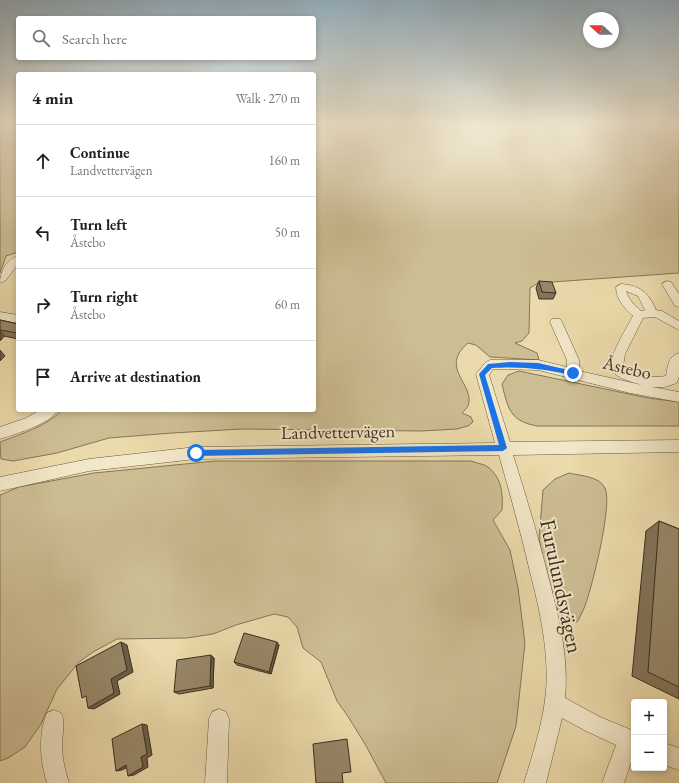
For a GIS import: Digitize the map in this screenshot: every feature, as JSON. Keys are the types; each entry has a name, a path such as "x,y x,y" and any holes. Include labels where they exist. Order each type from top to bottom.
{"street":[{"path":"0,280 6,275 11,265 16,261"},
{"path":"667,284 675,303"},
{"path":"652,313 648,302 639,290 621,287 621,292 626,302 631,309 639,315 652,313 658,314 679,326"},
{"path":"626,302 648,302"},
{"path":"639,315 619,354 618,368 627,376 663,383 672,380 676,359 679,357"},
{"path":"0,316 16,319"},
{"path":"556,322 573,360 573,373"},
{"name":"Åstebo","path":"503,448 482,374 490,365 538,365 630,388 679,396"},
{"path":"0,433 31,422 48,412"},
{"name":"Landvettervägen","path":"0,484 89,465 196,453 679,446"},
{"name":"Furulundsvägen","path":"503,448 528,525 555,644 556,679 554,703 550,726 535,783"},
{"path":"554,703 631,741 613,783"},
{"path":"216,783 219,719"},
{"path":"54,720 51,739 54,771 58,783"},
{"path":"667,755 679,759"}],"shaded area":[{"path":"0,161 16,161 16,253 6,256 0,273"},
{"path":"316,161 679,161 679,273 538,283 530,288 529,333 522,341 515,343 537,353 539,360 490,357 476,345 468,343 460,352 456,360 457,368 469,398 468,406 462,413 471,417 473,422 468,426 457,429 421,431 242,429 172,433 109,438 57,453 13,461 1,459 0,442 25,433 56,416 60,412 316,412"},
{"path":"519,371 648,398 679,402 679,426 537,426 528,424 521,421 512,412 506,400 502,384 508,375"},
{"path":"215,461 471,461 486,466 493,471 501,487 502,510 493,520 510,550 518,588 525,643 516,726 497,783 386,783 365,744 337,701 321,662 303,648 297,627 288,617 274,614 236,625 213,634 187,638 117,639 93,652 79,662 57,689 41,724 25,747 8,758 0,761 0,495 19,487 94,473"},
{"path":"569,473 589,477 599,481 605,488 607,497 604,527 597,565 585,606 577,622 568,622 558,611 546,574 539,539 543,490 555,479"}],"building":[{"path":"539,281 552,282 556,293 542,292"},
{"path":"0,320 16,324 16,333 0,330"},
{"path":"659,521 679,529 679,687 648,672"},
{"path":"244,633 277,642 269,672 234,662"},
{"path":"121,642 127,670 111,679 114,693 88,708 86,696 82,698 76,666"},
{"path":"211,655 210,686 174,692 177,660"},
{"path":"142,724 147,754 141,757 143,767 128,776 126,765 116,771 112,739"},
{"path":"347,739 351,772 342,773 343,783 316,783 313,744"}],"route":[{"path":"196,453 503,448 482,374 490,365 538,365 573,373"}]}
